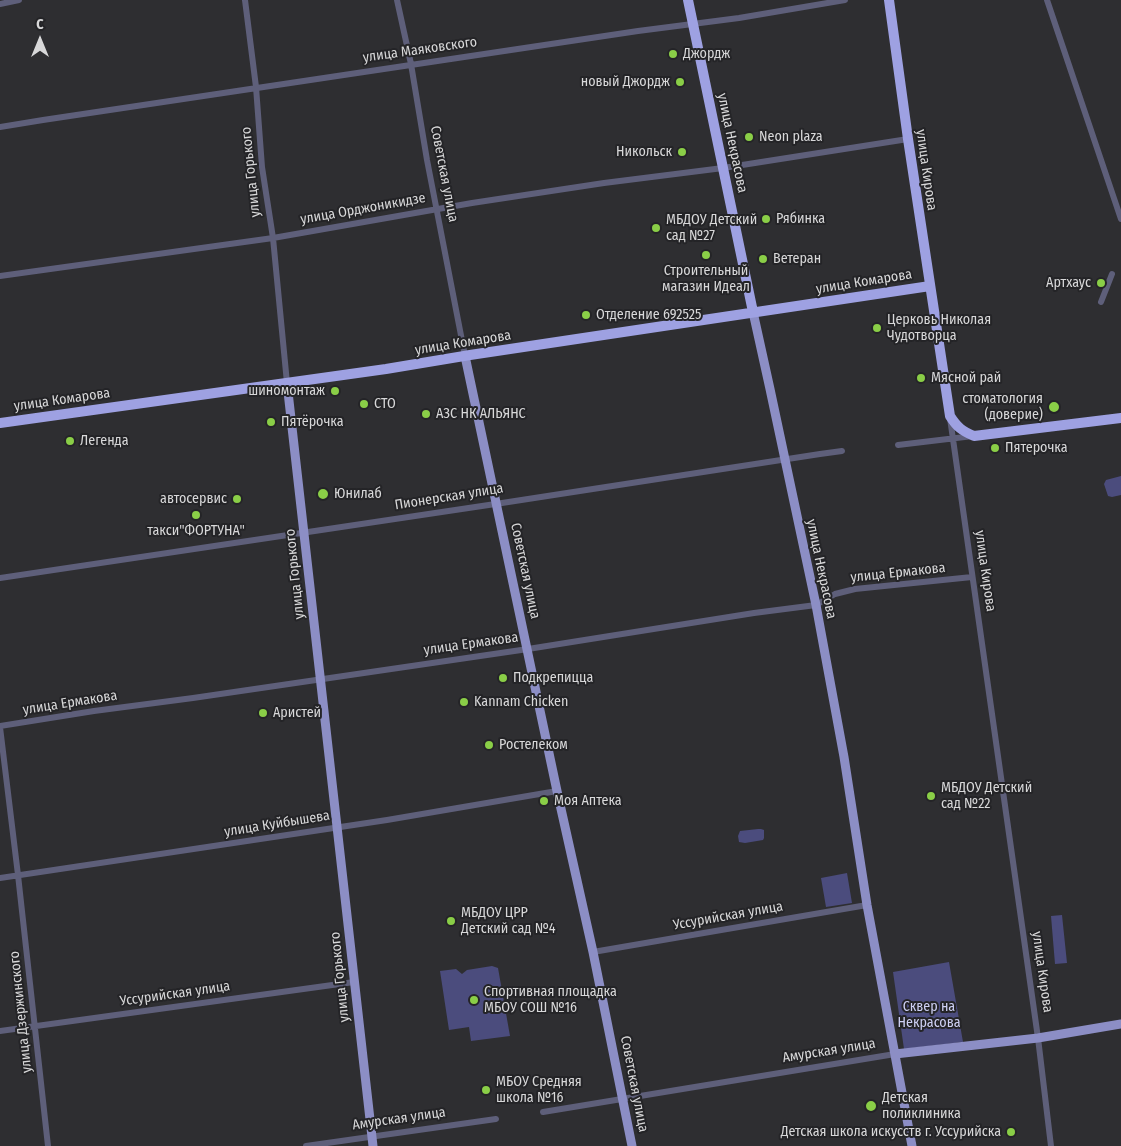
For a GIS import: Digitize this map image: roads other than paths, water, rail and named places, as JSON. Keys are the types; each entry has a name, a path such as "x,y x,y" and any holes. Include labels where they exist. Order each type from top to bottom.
{"highway":[{"name":"улица Некрасова","path":"688,0 753,312"},
{"name":"улица Кирова","path":"889,0 950,416"},
{"name":"улица Комарова","path":"0,423 386,369 930,286"},
{"path":"950,416 957,426 974,436 1121,418"}],"main road":[{"name":"улица Некрасова","path":"753,312 816,605 844,757 867,905 912,1146"},
{"name":"Советская улица","path":"464,356 593,952 632,1146"},
{"name":"улица Горького","path":"288,383 372,1141"},
{"name":"Амурская улица","path":"895,1054 1038,1038 1121,1024"}],"street":[{"path":"0,4 19,0"},
{"name":"улица Горького","path":"244,0 256,87 262,166 288,383"},
{"name":"Советская улица","path":"397,0 411,64 464,356"},
{"name":"улица Маяковского","path":"0,128 256,87 731,19 845,0"},
{"path":"1047,0 1121,219"},
{"name":"улица Орджоникидзе","path":"0,276 272,238 437,208 604,183 723,168 908,138"},
{"path":"1101,302 1112,274"},
{"name":"улица Кирова","path":"950,416 1038,1038 1050,1146"},
{"path":"898,445 974,436"},
{"name":"Пионерская улица","path":"0,578 842,451"},
{"name":"улица Ермакова","path":"0,726 528,649 754,612 816,605 835,594 855,589 972,577"},
{"name":"улица Дзержинского","path":"0,726 36,1026 48,1146"},
{"name":"улица Куйбышева","path":"0,878 338,828 557,791"},
{"name":"Уссурийская улица","path":"593,952 867,905"},
{"name":"Уссурийская улица","path":"0,1031 354,982"},
{"name":"Амурская улица","path":"543,1112 895,1054"},
{"name":"Амурская улица","path":"306,1146 372,1141 496,1119"}],"place":[{"name":"Джордж","path":"673,54"},
{"name":"новый Джордж","path":"680,82"},
{"name":"Neon plaza","path":"749,137"},
{"name":"Никольск","path":"682,152"},
{"name":"Рябинка","path":"766,219"},
{"name":"МБДОУ Детский сад №27","path":"656,228"},
{"name":"Строительный магазин Идеал","path":"706,255"},
{"name":"Ветеран","path":"763,259"},
{"name":"Артхаус","path":"1101,283"},
{"name":"Отделение 692525","path":"586,315"},
{"name":"Церковь Николая Чудотворца","path":"877,328"},
{"name":"Мясной рай","path":"921,378"},
{"name":"шиномонтаж","path":"335,391"},
{"name":"СТО","path":"364,404"},
{"name":"стоматология (доверие)","path":"1054,407"},
{"name":"АЗС НК АЛЬЯНС","path":"426,414"},
{"name":"Пятёрочка","path":"271,422"},
{"name":"Легенда","path":"70,441"},
{"name":"Пятерочка","path":"995,448"},
{"name":"Юнилаб","path":"323,494"},
{"name":"автосервис","path":"237,499"},
{"name":"такси\"ФОРТУНА\"","path":"196,515"},
{"name":"Подкрепицца","path":"503,678"},
{"name":"Kannam Chicken","path":"464,702"},
{"name":"Аристей","path":"263,713"},
{"name":"Ростелеком","path":"489,745"},
{"name":"МБДОУ Детский сад №22","path":"931,796"},
{"name":"Моя Аптека","path":"544,801"},
{"name":"МБДОУ ЦРР Детский сад №4","path":"451,921"},
{"name":"Спортивная площадка МБОУ СОШ №16","path":"474,1000"},
{"name":"МБОУ Средняя школа №16","path":"486,1090"},
{"name":"Детская поликлиника","path":"871,1106"},
{"name":"Детская школа искусств г. Уссурийска","path":"1011,1132"}],"park label":[{"name":"Сквер на Некрасова","path":"929,1016"}]}
